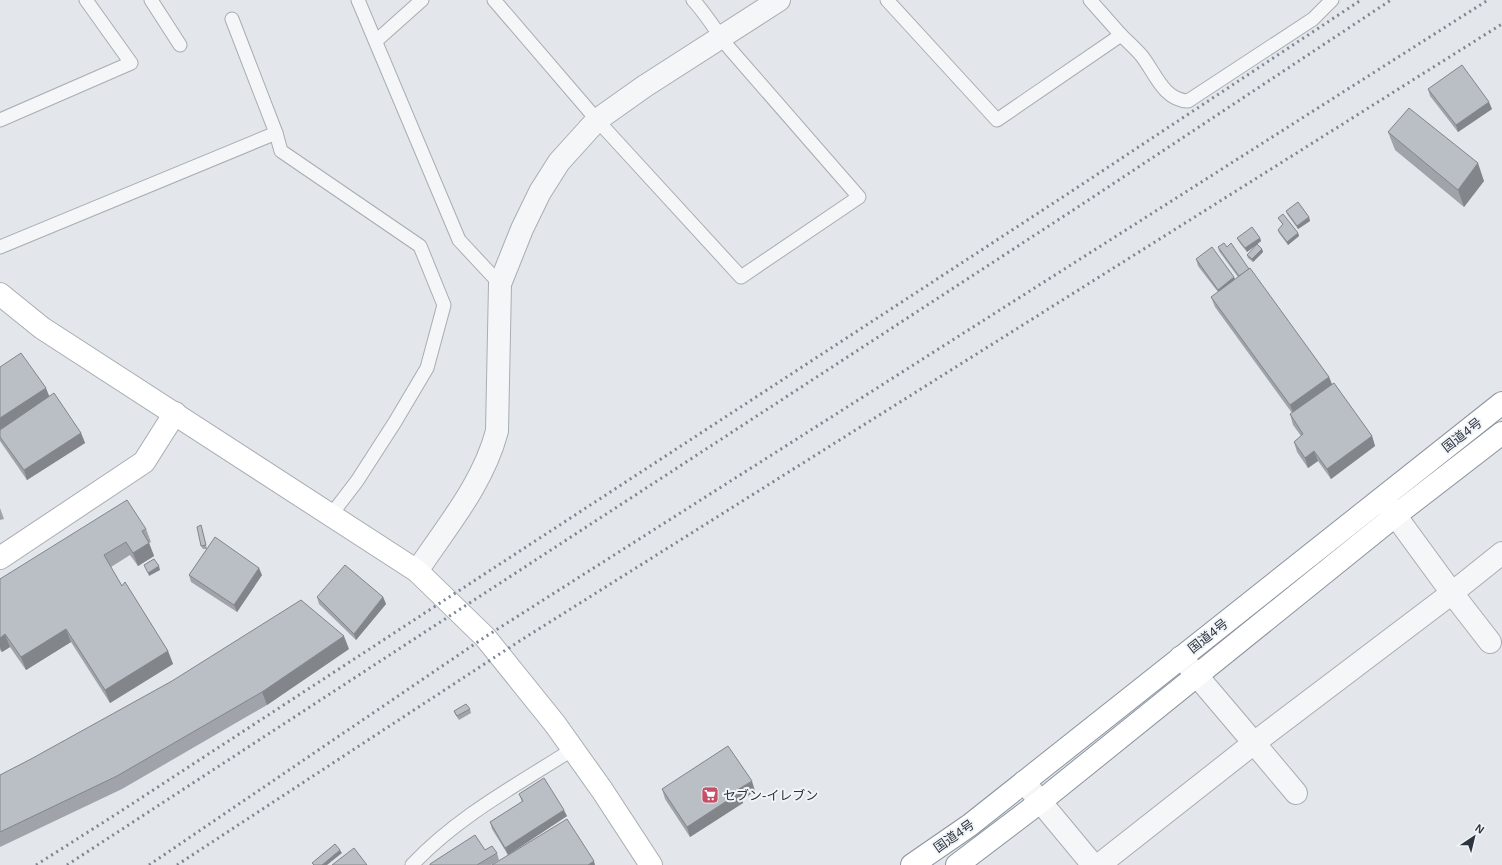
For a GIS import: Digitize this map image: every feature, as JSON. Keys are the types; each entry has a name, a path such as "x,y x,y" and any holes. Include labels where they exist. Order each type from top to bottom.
{"main road":[{"path":"0,294 42,328 417,571 485,637 573,749 652,865"},
{"name":"国道4号","path":"912,865 970,825 1502,404"},
{"path":"0,558 144,462 175,414"},
{"name":"国道4号","path":"957,865 1040,802 1396,515 1502,432"}],"street":[{"path":"417,571 480,477 491,451 496,431 500,284 522,229 540,192 559,162 597,120 644,86 779,0"},
{"path":"1383,498 1490,642"},
{"path":"1099,865 1254,743 1502,553"},
{"path":"1181,657 1296,793"},
{"path":"1024,782 1093,865"}],"lane":[{"path":"0,120 131,64 86,0"},
{"path":"151,0 180,45"},
{"path":"358,0 459,240 500,284"},
{"path":"376,41 422,0"},
{"path":"494,0 597,120 741,277 859,197 720,37 707,15 693,0"},
{"path":"887,0 997,120 1121,35"},
{"path":"1090,0 1141,55 1164,88 1177,100 1188,101 1314,19 1332,0"},
{"path":"232,19 276,133 281,151 420,246 444,305 427,368 391,429 357,480 331,515"},
{"path":"0,247 276,133"},
{"path":"412,865 431,845 488,802 573,749"}],"building":[{"path":"1462,65 1489,102 1456,125 1428,89"},
{"path":"1409,108 1478,163 1458,190 1388,132"},
{"path":"1298,202 1309,217 1297,226 1286,211"},
{"path":"1283,214 1298,233 1287,242 1278,230 1283,224 1278,218"},
{"path":"1252,227 1260,238 1245,248 1237,238"},
{"path":"1224,243 1227,247 1231,243 1249,269 1239,276 1218,247"},
{"path":"1257,244 1262,249 1252,259 1247,255"},
{"path":"1212,247 1234,277 1218,290 1196,259"},
{"path":"1250,268 1329,377 1290,405 1211,297"},
{"path":"21,353 46,388 0,418 0,367"},
{"path":"1334,383 1372,436 1327,469 1314,451 1305,458 1294,442 1303,434 1290,414"},
{"path":"54,393 81,433 24,470 0,437 0,430"},
{"path":"127,500 146,529 142,531 149,543 133,553 126,542 104,555 122,586 125,582 168,651 105,690 66,629 21,657 5,634 0,638 0,579"},
{"path":"201,525 206,545 201,546 197,527"},
{"path":"215,537 259,568 234,605 189,575"},
{"path":"154,559 159,566 148,573 144,565"},
{"path":"345,565 383,597 354,634 317,597"},
{"path":"301,600 344,636 262,692 117,776 0,832 0,775 172,681"},
{"path":"466,704 470,709 457,716 454,711"},
{"name":"セブン-イレブン","path":"728,746 752,781 737,790 739,793 687,827 662,789"},
{"path":"544,778 564,810 505,848 490,822 523,801 519,794"},
{"path":"567,819 594,861 588,865 492,865"},
{"path":"475,835 485,850 492,846 497,853 477,865 430,865 430,864"},
{"path":"335,844 340,850 322,865 314,865 312,863"},
{"path":"354,848 367,865 332,865"}],"railway":[{"path":"36,865 1072,191 1361,0"},
{"path":"67,865 1081,205 1391,0"},
{"path":"149,865 485,637 1488,0"},
{"path":"177,865 518,642 1502,24"}],"place":[{"name":"セブン-イレブン","path":"710,795"}]}
